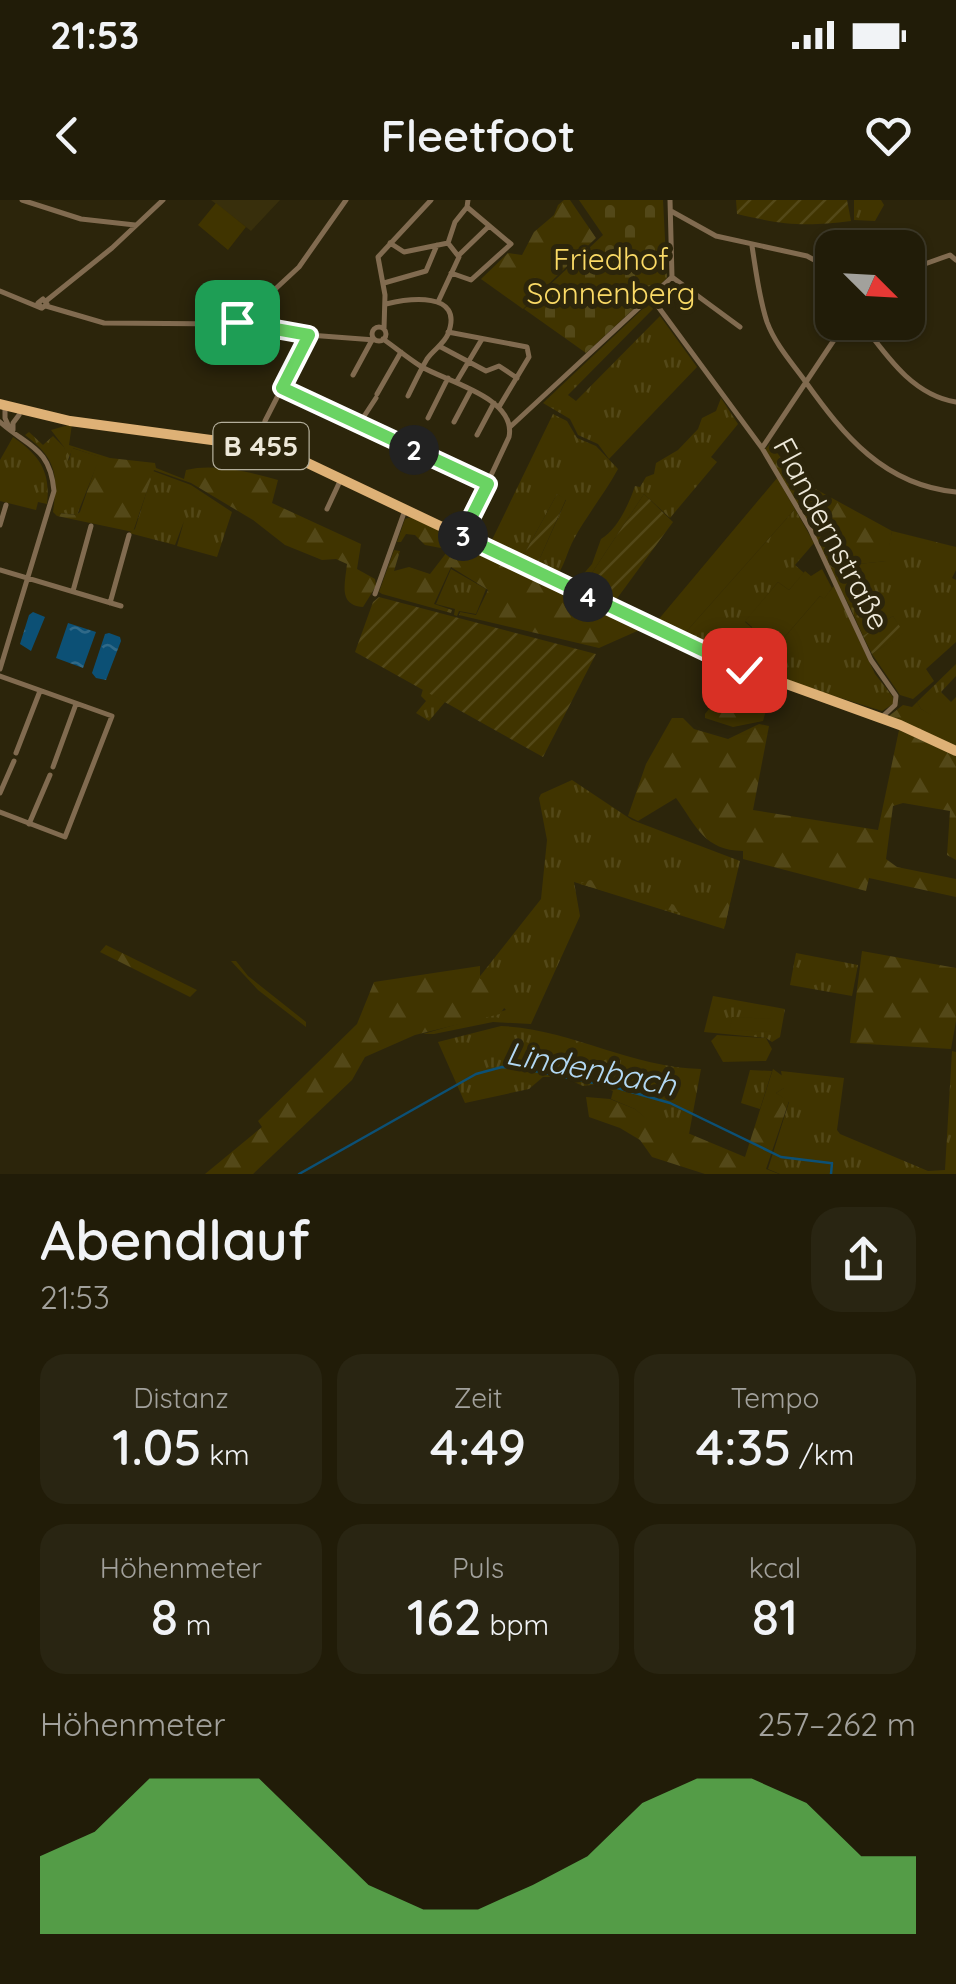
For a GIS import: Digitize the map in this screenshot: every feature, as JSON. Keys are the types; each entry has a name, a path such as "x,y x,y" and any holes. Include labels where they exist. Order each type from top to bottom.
{"main road":[{"name":"B 455","path":"2,410 48,422 70,420"},
{"name":"B 455","path":"2,410 258,445 284,452 728,664 881,718 956,751"}],"street":[{"path":"22,200 80,219 135,226"},
{"path":"43,304 163,200"},
{"path":"0,291 104,323 229,324 291,276 317,246 346,200"},
{"path":"383,339 386,304 378,257 431,200"},
{"path":"462,536 510,427 672,277 670,200"},
{"path":"448,242 468,204 488,227 502,233 512,244 471,280 452,273"},
{"path":"671,211 716,236 808,256 815,261"},
{"path":"438,302 459,255 488,227"},
{"path":"390,243 404,252 448,242"},
{"path":"448,242 459,255"},
{"path":"384,283 426,270 437,245"},
{"path":"752,246 768,325 839,429 864,454 906,480 956,492"},
{"path":"925,264 950,255 956,260"},
{"path":"672,277 740,327"},
{"path":"386,304 423,297 438,302 447,313 448,332 408,396"},
{"name":"Flandernstraße","path":"651,297 762,448 810,530 879,675 896,696 895,705 881,718"},
{"path":"228,316 229,324"},
{"path":"210,323 228,316 309,335 383,339 423,367 457,381 496,405 510,427"},
{"path":"351,338 384,329"},
{"path":"354,376 374,340 373,330"},
{"path":"448,332 527,347 529,358 518,378 477,435"},
{"path":"258,445 265,421 309,335"},
{"path":"457,381 482,339"},
{"path":"762,448 835,340"},
{"path":"876,340 916,386 932,396 956,402"},
{"path":"439,346 486,370 499,366 518,378"},
{"path":"360,424 401,352"},
{"path":"428,418 448,378"},
{"path":"282,388 488,484"},
{"path":"454,422 471,390"},
{"path":"2,410 16,433"},
{"path":"0,812 65,837 112,716 0,672 51,506 53,486 44,456 16,433 2,410"},
{"path":"16,433 13,422 19,416"},
{"path":"327,510 340,479"},
{"path":"0,526 6,504"},
{"path":"375,594 406,510"},
{"path":"73,591 91,526"},
{"path":"110,603 129,534"},
{"path":"0,570 121,606"},
{"path":"0,793 40,690"},
{"path":"28,824 76,704"}],"shaded area":[{"path":"211,200 280,200 251,231"}],"green space":[{"path":"564,200 570,200 596,238 523,309 481,279 508,253 522,255 534,232"},
{"name":"Friedhof Sonnenberg","path":"579,200 663,200 667,278 586,353 524,309 603,235"},
{"path":"736,200 847,200 851,221 768,221 737,214"},
{"path":"854,200 881,200 884,205 875,221 854,220"},
{"path":"216,203 246,227 228,250 198,225"},
{"path":"649,303 653,309 568,395 576,401 660,316 697,367 609,459 598,444 578,435 570,419 543,403"},
{"path":"721,398 738,424 711,457 717,462 670,518 644,494 582,588 574,585 592,564 601,539 622,516 635,486 640,487 646,477 654,474 656,463 678,450 698,429 702,418 716,411"},
{"path":"553,414 567,421 577,438 596,446 618,469 574,539 557,576 536,567 566,500 557,494 521,560 490,544"},
{"path":"72,424 69,445 110,458 155,463 156,468 184,479 186,470 209,467 278,480 272,503 361,544 357,569 375,579 376,586 363,607 355,605 346,598 347,564 336,559 322,560 285,545 253,520 191,483 154,470 133,532 57,516 80,512 99,457 73,448 67,462 64,447 51,430"},
{"path":"29,432 43,445 53,436 64,447 69,461 72,448 100,457 77,515 57,516 53,512 53,469 44,452 25,435"},
{"path":"13,437 30,450 45,473 47,504 38,502 36,510 0,501 0,460"},
{"path":"770,444 799,480 892,531 887,561 849,565 844,571 850,607 765,449"},
{"path":"153,471 191,485 232,512 217,557 177,546 184,521 175,545 129,533 135,529"},
{"path":"777,478 795,509 685,633 658,620"},
{"path":"557,494 566,499 536,567 521,560"},
{"path":"644,494 673,522 613,604 582,588"},
{"path":"795,509 814,543 795,565 804,573 789,590 778,582 745,622 752,628 752,651 764,661 820,596 824,598 834,586 875,674 893,697 893,704 882,711 761,673 688,639 685,633"},
{"path":"411,517 644,628 599,648 459,615 476,615 488,590 451,567 434,604 452,610 451,613 382,594 379,592 394,550 400,551 394,571 409,567 430,574 447,552 425,545 415,535 406,534 397,542 405,519"},
{"path":"892,531 956,547 952,578 956,580 956,642 926,669 934,681 913,699 900,695 872,654 903,633 893,616 863,636 850,607 843,571 849,565 886,561"},
{"path":"451,569 486,589 476,614 459,611 457,616 455,609 436,604"},
{"path":"822,569 832,588 824,599 820,596 764,661 753,651 748,655 740,648 752,633 752,627 745,621 778,582 789,590 805,571 811,576"},
{"path":"379,597 596,654 543,757 355,652 373,602"},
{"path":"893,616 904,633 872,654 863,636"},
{"path":"956,664 956,676 941,692 951,702 956,697 956,728 952,728 921,709 917,702"},
{"path":"720,670 771,693 763,721 733,727 705,718 716,695 716,673"},
{"path":"423,689 445,702 429,721 416,713 426,701 421,696"},
{"path":"917,702 921,709 956,728 956,747 889,716 903,705 912,707"},
{"path":"672,718 683,718 694,729 728,739 759,724 769,726 753,810 878,830 899,730 956,756 956,860 947,855 950,811 903,803 893,806 886,859 897,867 956,879 956,897 869,878 866,891 743,859 743,851 719,846 703,835 676,798 638,821 628,816 646,764"},
{"path":"572,780 632,820 740,861 724,929 574,882 580,916 531,1024 493,1022 423,1034 506,1010 477,980 541,899 547,840 539,798"},
{"path":"590,880 692,910 701,908 712,915 718,913 724,892 734,884 725,926 580,884"},
{"path":"106,945 197,990 190,997 100,952"},
{"path":"862,951 956,968 956,1021 951,1049 850,1043"},
{"path":"796,953 858,965 852,996 790,985"},
{"path":"231,961 236,961 248,976 306,1022 306,1027 258,990"},
{"path":"480,966 480,979 503,979 504,1008 500,1014 415,1035 365,1057 352,1080 253,1174 205,1174 262,1127 258,1121 357,1024 374,982"},
{"path":"713,996 785,1009 780,1037 772,1042 766,1038 704,1032"},
{"path":"732,1017 772,1019 772,1032 730,1030"},
{"path":"501,1026 552,1034 649,1062 701,1069 689,1134 653,1125 635,1109 611,1099 613,1091 598,1084 583,1086 563,1077 543,1077 529,1089 465,1103 438,1042"},
{"path":"717,1035 766,1038 772,1049 766,1061 723,1062 711,1041"},
{"path":"952,1051 956,1052 956,1174 780,1174 768,1169 789,1102 776,1093 784,1088 781,1071 844,1078 837,1130 840,1134 928,1171 945,1170"},
{"path":"773,1069 784,1077 784,1088 776,1093 789,1101 766,1169 779,1174 705,1174 652,1157 640,1140 589,1117 586,1097 610,1099 635,1109 653,1124 671,1126 745,1157"},
{"path":"750,1070 772,1071 760,1109 741,1103"}],"water":[{"path":"33,612 45,617 31,651 20,644"},
{"path":"68,623 96,632 83,668 56,658"},
{"path":"105,634 121,641 106,680 92,673"}],"waterway":[{"name":"Lindenbach","path":"299,1174 476,1074 502,1067 614,1087 670,1103 781,1157 830,1163"},
{"name":"Lindenbach","path":"831,1174 832,1163"}],"route":[{"path":"237,322 309,335 282,388 488,484 462,536 744,670"}]}
